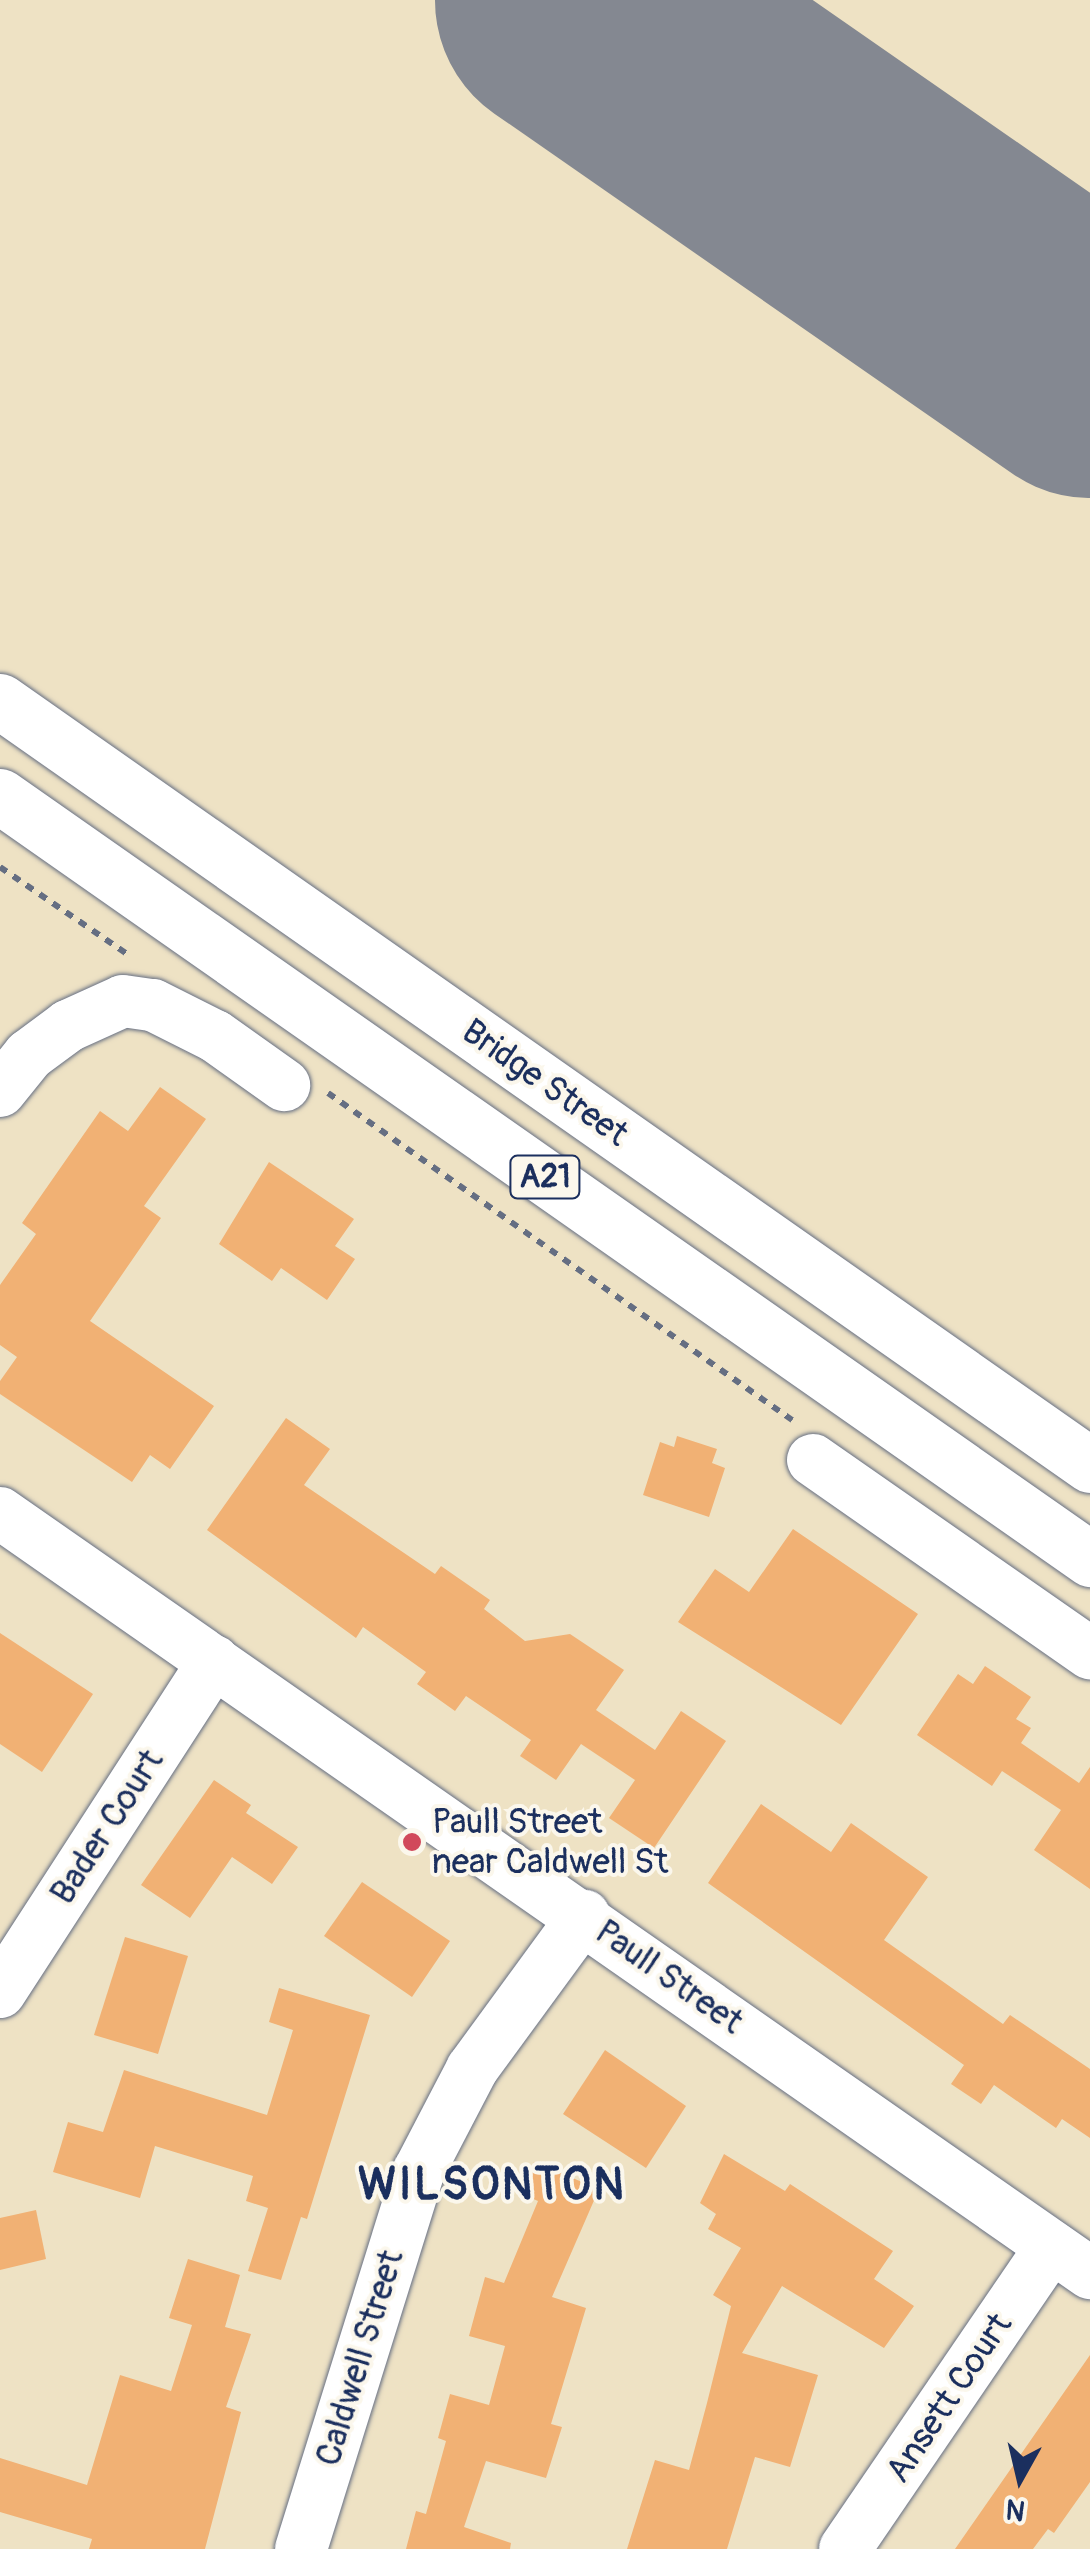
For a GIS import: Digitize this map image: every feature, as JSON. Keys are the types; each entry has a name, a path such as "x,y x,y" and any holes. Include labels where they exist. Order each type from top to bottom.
{"highway":[{"name":"Bridge Street","path":"0,701 1090,1466"},
{"name":"A21","path":"0,796 1090,1559"},
{"path":"732,1308 775,1244"}],"street":[{"path":"0,1091 29,1055 97,1008 124,1001 153,1005 216,1036 284,1085"},
{"path":"807,1443 1090,1652"},
{"name":"Paull Street","path":"0,1512 584,1916 1071,2260"},
{"name":"Bader Court","path":"0,1992 214,1661"},
{"name":"Caldwell Street","path":"301,2549 418,2170 472,2069 584,1916"},
{"name":"Ansett Court","path":"845,2549 1071,2260"}],"path":[{"path":"0,867 154,973 153,1005"},
{"path":"284,1085 324,1090 807,1443"}],"building":[{"path":"160,1087 206,1119 144,1206 161,1218 90,1321 214,1406 170,1469 150,1455 132,1482 0,1394 0,1381 17,1357 0,1345 0,1285 36,1234 22,1223 100,1111 128,1131"},
{"path":"269,1162 354,1219 335,1246 355,1259 327,1300 281,1268 272,1281 219,1244"},
{"path":"286,1418 330,1449 304,1485 435,1574 441,1566 490,1600 484,1609 525,1641 570,1634 624,1670 596,1710 655,1750 681,1711 726,1741 654,1848 609,1818 635,1780 581,1744 556,1780 520,1756 531,1740 466,1696 455,1711 417,1684 426,1672 363,1627 356,1638 207,1530"},
{"path":"677,1436 717,1449 712,1463 725,1468 709,1517 643,1495 660,1442 674,1447"},
{"path":"793,1529 918,1614 841,1725 678,1622 715,1569 749,1592"},
{"path":"0,1633 93,1694 42,1772 0,1744"},
{"path":"985,1666 1031,1697 1016,1719 1031,1728 1021,1743 1079,1783 1090,1767 1090,1889 1034,1850 1061,1810 1002,1771 992,1786 917,1735 958,1674 973,1684"},
{"path":"214,1780 251,1805 246,1813 298,1847 272,1884 232,1857 190,1918 141,1885"},
{"path":"761,1804 831,1852 851,1823 928,1877 884,1940 1003,2024 1010,2015 1090,2069 1090,2138 1062,2119 1056,2128 994,2085 981,2104 951,2084 964,2065 708,1883"},
{"path":"362,1882 450,1941 412,1997 324,1936"},
{"path":"125,1937 188,1956 158,2054 94,2035"},
{"path":"279,1988 370,2015 307,2219 301,2217 281,2280 248,2271 268,2208 246,2201 253,2176 155,2146 140,2198 53,2172 68,2122 103,2132 124,2070 267,2115 293,2030 269,2022"},
{"path":"605,2050 686,2106 646,2168 563,2114"},
{"path":"724,2154 785,2191 790,2184 893,2251 874,2279 914,2306 884,2348 782,2286 742,2353 818,2375 790,2467 755,2457 727,2549 627,2549 655,2460 689,2470 731,2306 713,2295 741,2248 708,2229 716,2214 700,2203"},
{"path":"534,2162 599,2189 552,2297 586,2308 551,2424 562,2427 546,2478 486,2461 464,2527 511,2543 510,2549 406,2549 416,2511 426,2514 446,2441 438,2438 450,2394 489,2405 505,2346 469,2336 485,2277 504,2283 538,2201 520,2193"},
{"path":"36,2210 46,2259 0,2270 0,2218"},
{"path":"188,2259 240,2275 225,2327 251,2334 226,2407 241,2412 205,2549 89,2549 92,2539 0,2512 0,2458 87,2485 120,2375 171,2391 192,2325 169,2318"},
{"path":"1090,2355 1090,2482 1054,2533 1048,2529 1033,2549 955,2549"}],"runway":[{"path":"572,0 1090,360"}],"place":[{"name":"Paull Street near Caldwell St","path":"412,1842"}],"district":[{"name":"WILSONTON","path":"492,2186"}]}
